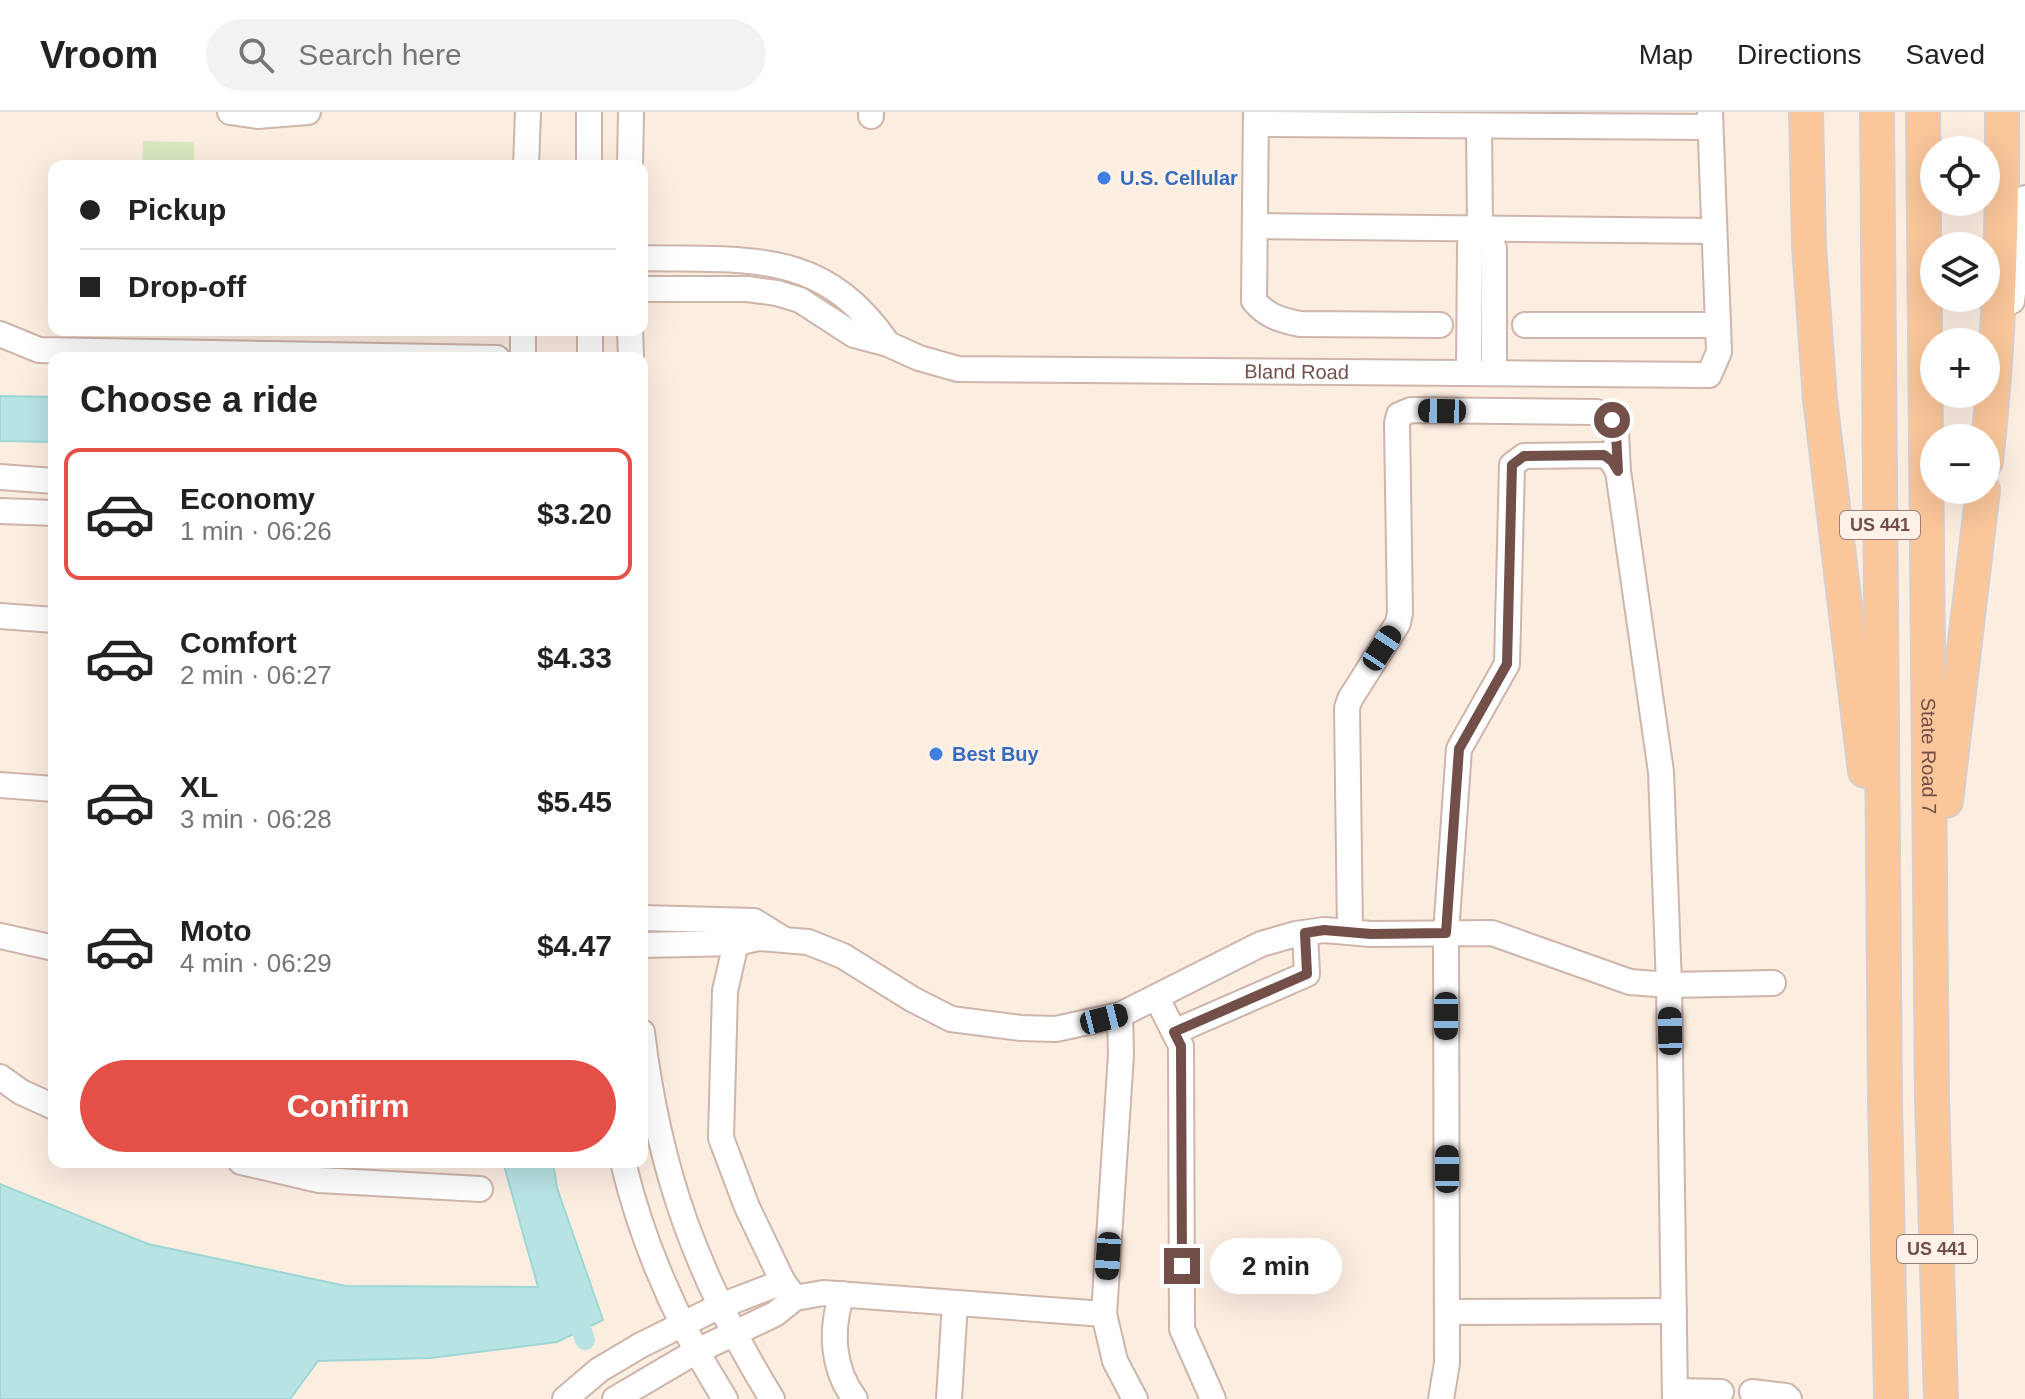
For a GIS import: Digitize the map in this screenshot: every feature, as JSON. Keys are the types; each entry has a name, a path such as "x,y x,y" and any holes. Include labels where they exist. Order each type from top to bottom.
{"main road":[{"path":"1806,112 1809,246 1820,399 1884,937"},
{"name":"US 441","path":"1877,112 1891,1399"},
{"name":"State Road 7","path":"1923,112 1930,923 1941,1399"},
{"path":"1997,328 2002,112"},
{"path":"1930,923 1981,504"}],"street":[{"path":"230,112 257,116 308,112"},
{"path":"526,160 528,112"},
{"path":"589,112 589,160"},
{"path":"630,160 631,112"},
{"path":"1440,325 1300,324 1278,320 1263,312 1254,301 1256,118 1479,126 1710,120 1718,325 1525,325"},
{"path":"1469,373 1470,244 1480,227 1479,126"},
{"path":"2000,346 2013,296 2025,198"},
{"path":"1256,226 1714,231"},
{"path":"1480,227 1494,248 1494,373"},
{"name":"Bland Road","path":"648,258 754,260 805,272 836,288 871,319 888,344"},
{"name":"Bland Road","path":"648,289 747,289 777,293 800,300 854,335 958,369 1709,375 1719,352 1718,325"},
{"path":"0,334 39,350 154,352"},
{"path":"1350,932 1347,708 1398,623 1400,613 1399,415 1411,410 1597,412 1612,420 1616,433 1618,471 1661,765 1669,985 1675,1395 1721,1392"},
{"path":"1441,1399 1447,1363 1446,933 1459,749 1507,664 1512,465 1524,456 1604,455 1618,471"},
{"path":"0,477 48,481"},
{"path":"0,511 48,513"},
{"path":"0,616 48,620"},
{"path":"0,785 48,789"},
{"path":"648,918 754,921 785,940"},
{"path":"648,945 736,943 759,938 808,942 843,956 951,1019 1056,1029 1120,1015 1249,949 1324,930 1492,933 1630,982 1669,985 1773,983"},
{"path":"1174,1032 1307,974 1305,933"},
{"path":"0,936 48,947"},
{"path":"736,943 725,991 721,1138 747,1207 789,1290"},
{"path":"1157,998 1181,1046 1182,1329 1213,1399"},
{"path":"1120,1015 1121,1055 1104,1314 1115,1361 1135,1399"},
{"path":"648,1073 655,1120 682,1219 732,1332 772,1399"},
{"path":"0,1077 21,1092 48,1104"},
{"path":"267,1168 319,1180 408,1174 480,1189"},
{"path":"625,1168 645,1234 695,1352 725,1399"},
{"path":"615,1399 732,1332 775,1314 789,1290"},
{"path":"565,1399 591,1376 683,1324 720,1306 789,1290 1104,1314"},
{"path":"842,1294 836,1327 838,1367 855,1399"},
{"path":"949,1399 955,1303"},
{"path":"1447,1312 1674,1311"},
{"path":"546,1399 557,1388 591,1376"},
{"path":"1752,1392 1789,1399"}],"green space":[{"path":"143,141 194,142 194,160 142,160"}],"water":[{"path":"0,396 48,397 48,442 0,441"},
{"path":"505,1168 554,1168 557,1188 603,1320 557,1342 430,1358 318,1361 290,1399 0,1399 0,1184 148,1244 346,1286 538,1287"}],"waterway":[{"path":"574,1306 585,1340"}],"place":[{"name":"U.S. Cellular","path":"1104,178"},
{"name":"Best Buy","path":"936,754"}],"route":[{"path":"1182,1266 1181,1046 1174,1032 1307,974 1305,933 1324,930 1371,934 1446,933 1459,749 1507,664 1512,465 1524,456 1604,455 1618,471 1616,433 1612,420"}]}
